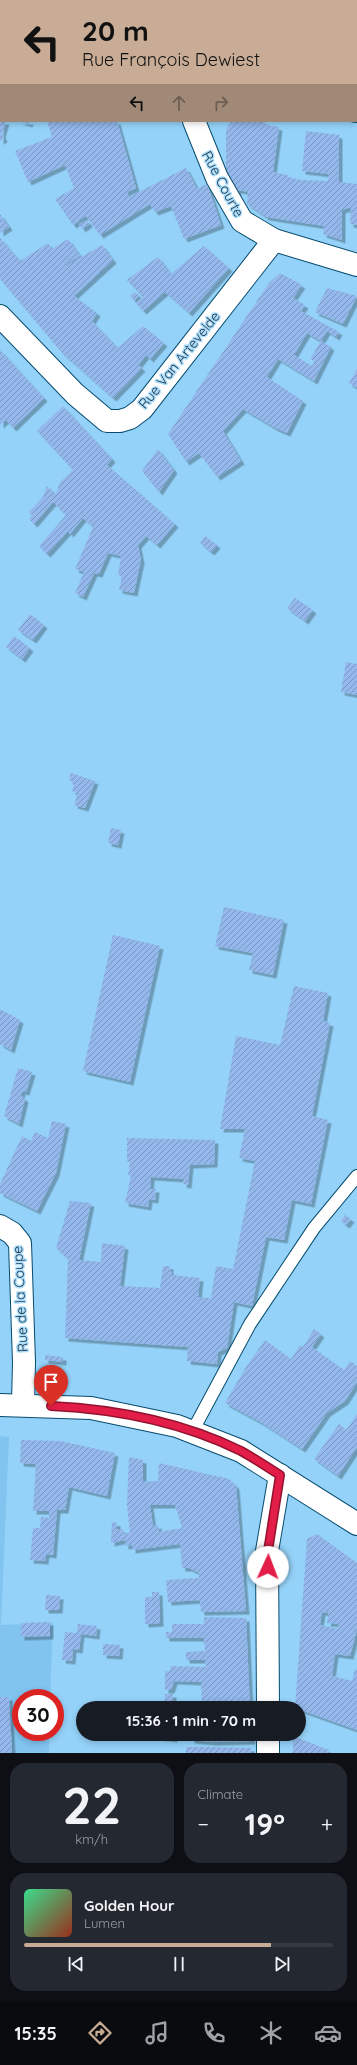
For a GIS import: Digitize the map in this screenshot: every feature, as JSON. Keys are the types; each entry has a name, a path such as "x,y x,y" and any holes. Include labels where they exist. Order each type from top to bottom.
{"street":[{"name":"Rue Courte","path":"194,122 217,178 242,221 274,240 357,265"},
{"name":"Rue Van Artevelde","path":"0,316 75,394 107,421 120,421 130,418 142,409 274,240"},
{"name":"Rue de la Coupe","path":"0,1226 12,1232 20,1243 23,1405"},
{"path":"0,1406 23,1405 91,1408 177,1426 240,1451 357,1524"},
{"path":"268,1701 268,1551 280,1475"},
{"path":"268,1741 268,1753"}],"lane":[{"path":"192,1432 250,1324 314,1228 357,1176"}],"shaded area":[{"path":"0,1436 9,1437 1,1625 53,1623 50,1689 12,1689 12,1741 49,1741 49,1753 0,1753"}],"building":[{"path":"0,122 6,122 2,134 4,139 0,141"},
{"path":"47,122 117,122 136,188 127,192 129,197 186,168 197,189 207,184 221,225 184,239 171,206 155,212 150,204 100,235 86,216 73,225 55,199 74,188 65,165 28,182 15,151 52,137"},
{"path":"231,122 264,122 266,125 279,127 273,172 288,175 288,177 301,180 328,181 329,174 302,171 306,131 339,135 339,182 357,184 357,225 350,224 351,207 342,210 342,240 323,234 324,226 266,217 247,204 248,192 239,190 236,192 226,172 226,129"},
{"path":"0,214 9,227 0,233"},
{"path":"87,220 89,224 82,229 79,224"},
{"path":"0,238 20,261 48,243 52,249 68,239 80,256 65,265 66,266 102,245 113,260 74,296 97,313 92,321 118,348 143,326 164,343 150,359 146,355 138,365 142,368 113,398 63,354 0,279"},
{"path":"204,246 229,268 189,313 165,292 143,311 136,303 143,297 127,280 158,257 171,274"},
{"path":"280,273 302,285 293,298 305,305 301,311 339,332 336,337 327,331 321,341 331,347 314,381 278,359 267,377 303,401 287,433 275,428 243,409 223,431 241,461 217,477 199,453 186,462 168,434 269,283","holes":["307,333 321,341 310,359 315,361 312,366 294,355"]},
{"path":"327,288 357,296 343,324 315,312"},
{"path":"135,292 139,296 134,301 130,296"},
{"path":"0,350 44,398 13,428 6,420 0,425"},
{"path":"357,369 357,388 349,383"},
{"path":"63,406 112,459 107,465 175,524 157,545 146,536 138,545 141,560 134,593 119,590 122,576 118,575 121,556 108,553 99,574 94,573 83,597 75,593 84,572 75,569 93,527 83,518 70,534 68,531 47,554 39,546 66,515 53,502 34,524 29,519 32,516 29,512 43,497 47,486 56,494 60,482 73,470 37,431"},
{"path":"158,449 174,470 159,492 142,471"},
{"path":"205,536 217,545 211,552 200,543"},
{"path":"295,598 313,610 305,621 287,608"},
{"path":"30,614 44,625 33,640 18,630"},
{"path":"14,636 30,648 22,659 6,647"},
{"path":"346,662 357,664 357,695 341,692"},
{"path":"71,773 95,781 85,808 74,805 78,793 72,791 74,783 69,780"},
{"path":"111,828 121,830 118,845 108,843"},
{"path":"224,907 284,920 273,975 249,970 253,953 215,946"},
{"path":"113,935 160,946 130,1082 83,1071"},
{"path":"294,986 328,993 323,1021 330,1023 312,1116 328,1120 311,1204 292,1200 284,1240 266,1237 252,1306 234,1302 227,1348 218,1352 217,1364 187,1361 188,1347 65,1338 68,1259 56,1248 70,1201 91,1203 79,1260 101,1262 102,1243 125,1246 120,1286 160,1288 163,1266 170,1266 172,1275 200,1278 198,1297 211,1298 216,1266 233,1269 255,1161 239,1158 245,1129 220,1129 236,1036 280,1045"},
{"path":"0,1009 20,1020 11,1050 0,1044"},
{"path":"18,1068 32,1072 26,1092 22,1091 21,1096 25,1099 19,1124 4,1116"},
{"path":"52,1121 66,1124 56,1173 37,1211 0,1193 0,1184 22,1136 31,1141 35,1132 48,1138"},
{"path":"127,1138 215,1140 214,1164 190,1165 188,1185 183,1184 184,1179 151,1177 150,1189 156,1189 155,1200 149,1199 148,1207 125,1203 131,1176 128,1175 130,1162 127,1162"},
{"path":"345,1215 351,1219 346,1225 341,1221"},
{"path":"314,1329 321,1334 312,1347 344,1370 350,1361 357,1366 357,1382 345,1401 327,1413 302,1449 262,1423 225,1403 246,1367 265,1340 291,1359 300,1345 303,1347"},
{"path":"45,1355 63,1357 63,1362 45,1360"},
{"path":"357,1414 357,1447 338,1476 314,1459 339,1424 346,1430"},
{"path":"21,1440 61,1441 115,1453 107,1496 69,1487 65,1510 57,1510 53,1555 46,1554 45,1561 30,1560 33,1528 40,1528 41,1517 49,1518 49,1511 33,1511 36,1464 20,1463"},
{"path":"129,1457 143,1460 143,1482 158,1481 159,1463 229,1479 236,1486 246,1611 201,1612 200,1600 168,1602 166,1580 199,1578 199,1573 189,1568 182,1568 180,1544 132,1550 132,1545 125,1546 125,1540 111,1543 112,1522 117,1523 117,1530 123,1529 124,1534 130,1533 127,1505","holes":["150,1505 175,1505 182,1528 159,1532 158,1525 153,1526"]},
{"path":"317,1534 357,1563 357,1629 350,1656 335,1654 332,1676 352,1681 355,1669 357,1670 357,1730 306,1712 306,1701 295,1701 307,1539","holes":["322,1612 329,1613 327,1623 339,1624 338,1629 320,1625"]},
{"path":"152,1592 159,1592 160,1623 145,1624 145,1597 152,1597"},
{"path":"46,1595 60,1596 59,1610 45,1610"},
{"path":"204,1617 246,1618 250,1701 202,1701 201,1682 174,1681 171,1690 165,1690 165,1671 170,1671 170,1666 206,1667 205,1660 186,1660 186,1652 205,1651 204,1638 166,1638 166,1632 172,1632 172,1624 204,1624"},
{"path":"50,1622 50,1636 21,1637 21,1623"},
{"path":"78,1624 97,1626 96,1636 81,1634 79,1650 73,1649 72,1661 62,1660 65,1632 77,1633"},
{"path":"103,1644 120,1645 119,1656 103,1655"},
{"path":"165,1694 173,1694 173,1701 164,1701"},
{"path":"0,1697 9,1697 12,1753 0,1753"},
{"path":"202,1741 252,1741 213,1742"},
{"path":"293,1741 306,1741 329,1750 327,1753 293,1753"},
{"path":"186,1747 251,1748 251,1753 186,1753"}],"route":[{"path":"51,1406 91,1408 177,1426 240,1451 280,1475 268,1551 268,1567"}]}
